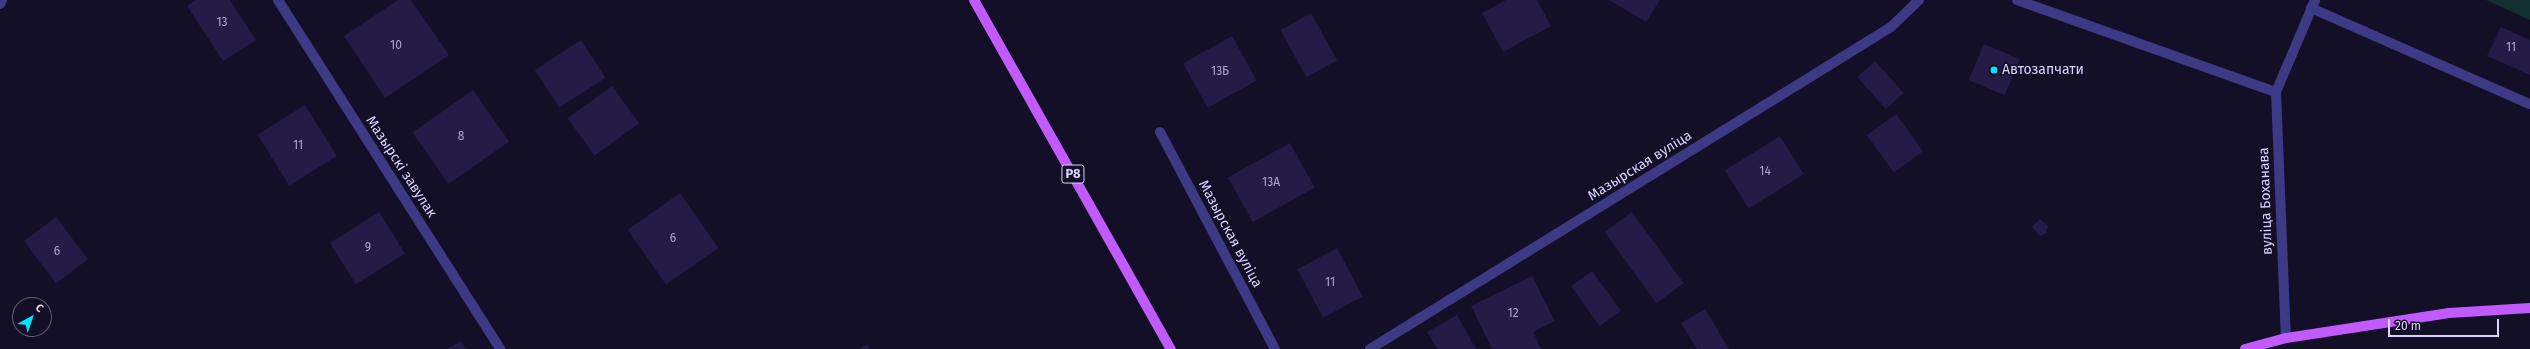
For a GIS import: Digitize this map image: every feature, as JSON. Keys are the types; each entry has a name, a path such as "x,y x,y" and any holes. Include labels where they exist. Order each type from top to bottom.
{"main road":[{"name":"Р8","path":"974,0 1171,349"},
{"path":"2246,349 2286,338 2449,313 2530,308"}],"street":[{"path":"0,4 2,0"},
{"name":"Мазырскі завулак","path":"278,0 500,349"},
{"name":"Мазырская вуліца","path":"1370,349 1891,27 1919,0"},
{"path":"2018,0 2276,92 2313,4 2530,104"},
{"name":"вуліца Боханава","path":"2276,92 2286,338"},
{"name":"Мазырская вуліца","path":"1160,132 1275,349"}],"green space":[{"path":"2486,0 2530,0 2530,20"}],"building":[{"path":"196,0 230,0 256,40 223,61 187,6"},
{"path":"398,0 411,0 449,55 385,98 344,36"},
{"path":"1506,0 1537,0 1551,26 1503,52 1482,13"},
{"path":"1609,0 1660,0 1646,22"},
{"path":"1311,13 1337,60 1307,77 1280,30"},
{"path":"2501,27 2530,40 2530,75 2487,56"},
{"path":"1232,36 1257,81 1208,108 1183,63"},
{"path":"581,40 606,78 559,108 535,70"},
{"name":"Автозапчати","path":"1984,44 2020,59 2005,95 1969,80"},
{"path":"1875,61 1904,93 1886,109 1857,77"},
{"path":"612,86 639,123 595,156 568,118"},
{"path":"473,90 509,142 449,184 412,132"},
{"path":"305,105 337,156 289,186 258,135"},
{"path":"1896,114 1923,151 1894,172 1867,135"},
{"path":"1780,136 1804,174 1749,209 1725,170"},
{"path":"1290,143 1315,188 1253,222 1228,177"},
{"path":"680,193 718,248 666,285 628,230"},
{"path":"379,212 405,254 356,284 330,243"},
{"path":"1632,212 1684,283 1656,303 1604,232"},
{"path":"56,217 88,259 56,283 24,241"},
{"path":"2040,219 2048,226 2046,233 2040,236 2032,227"},
{"path":"1337,248 1363,297 1323,318 1297,269"},
{"path":"1592,271 1621,311 1600,326 1571,286"},
{"path":"1532,276 1555,321 1533,332 1541,349 1492,349 1471,306"},
{"path":"1705,309 1729,349 1697,349 1681,323"},
{"path":"1457,315 1476,349 1437,349 1427,332"},
{"path":"461,341 466,349 447,349"},
{"path":"867,344 870,349 860,349"}],"place":[{"name":"Автозапчати","path":"1994,70"}]}
